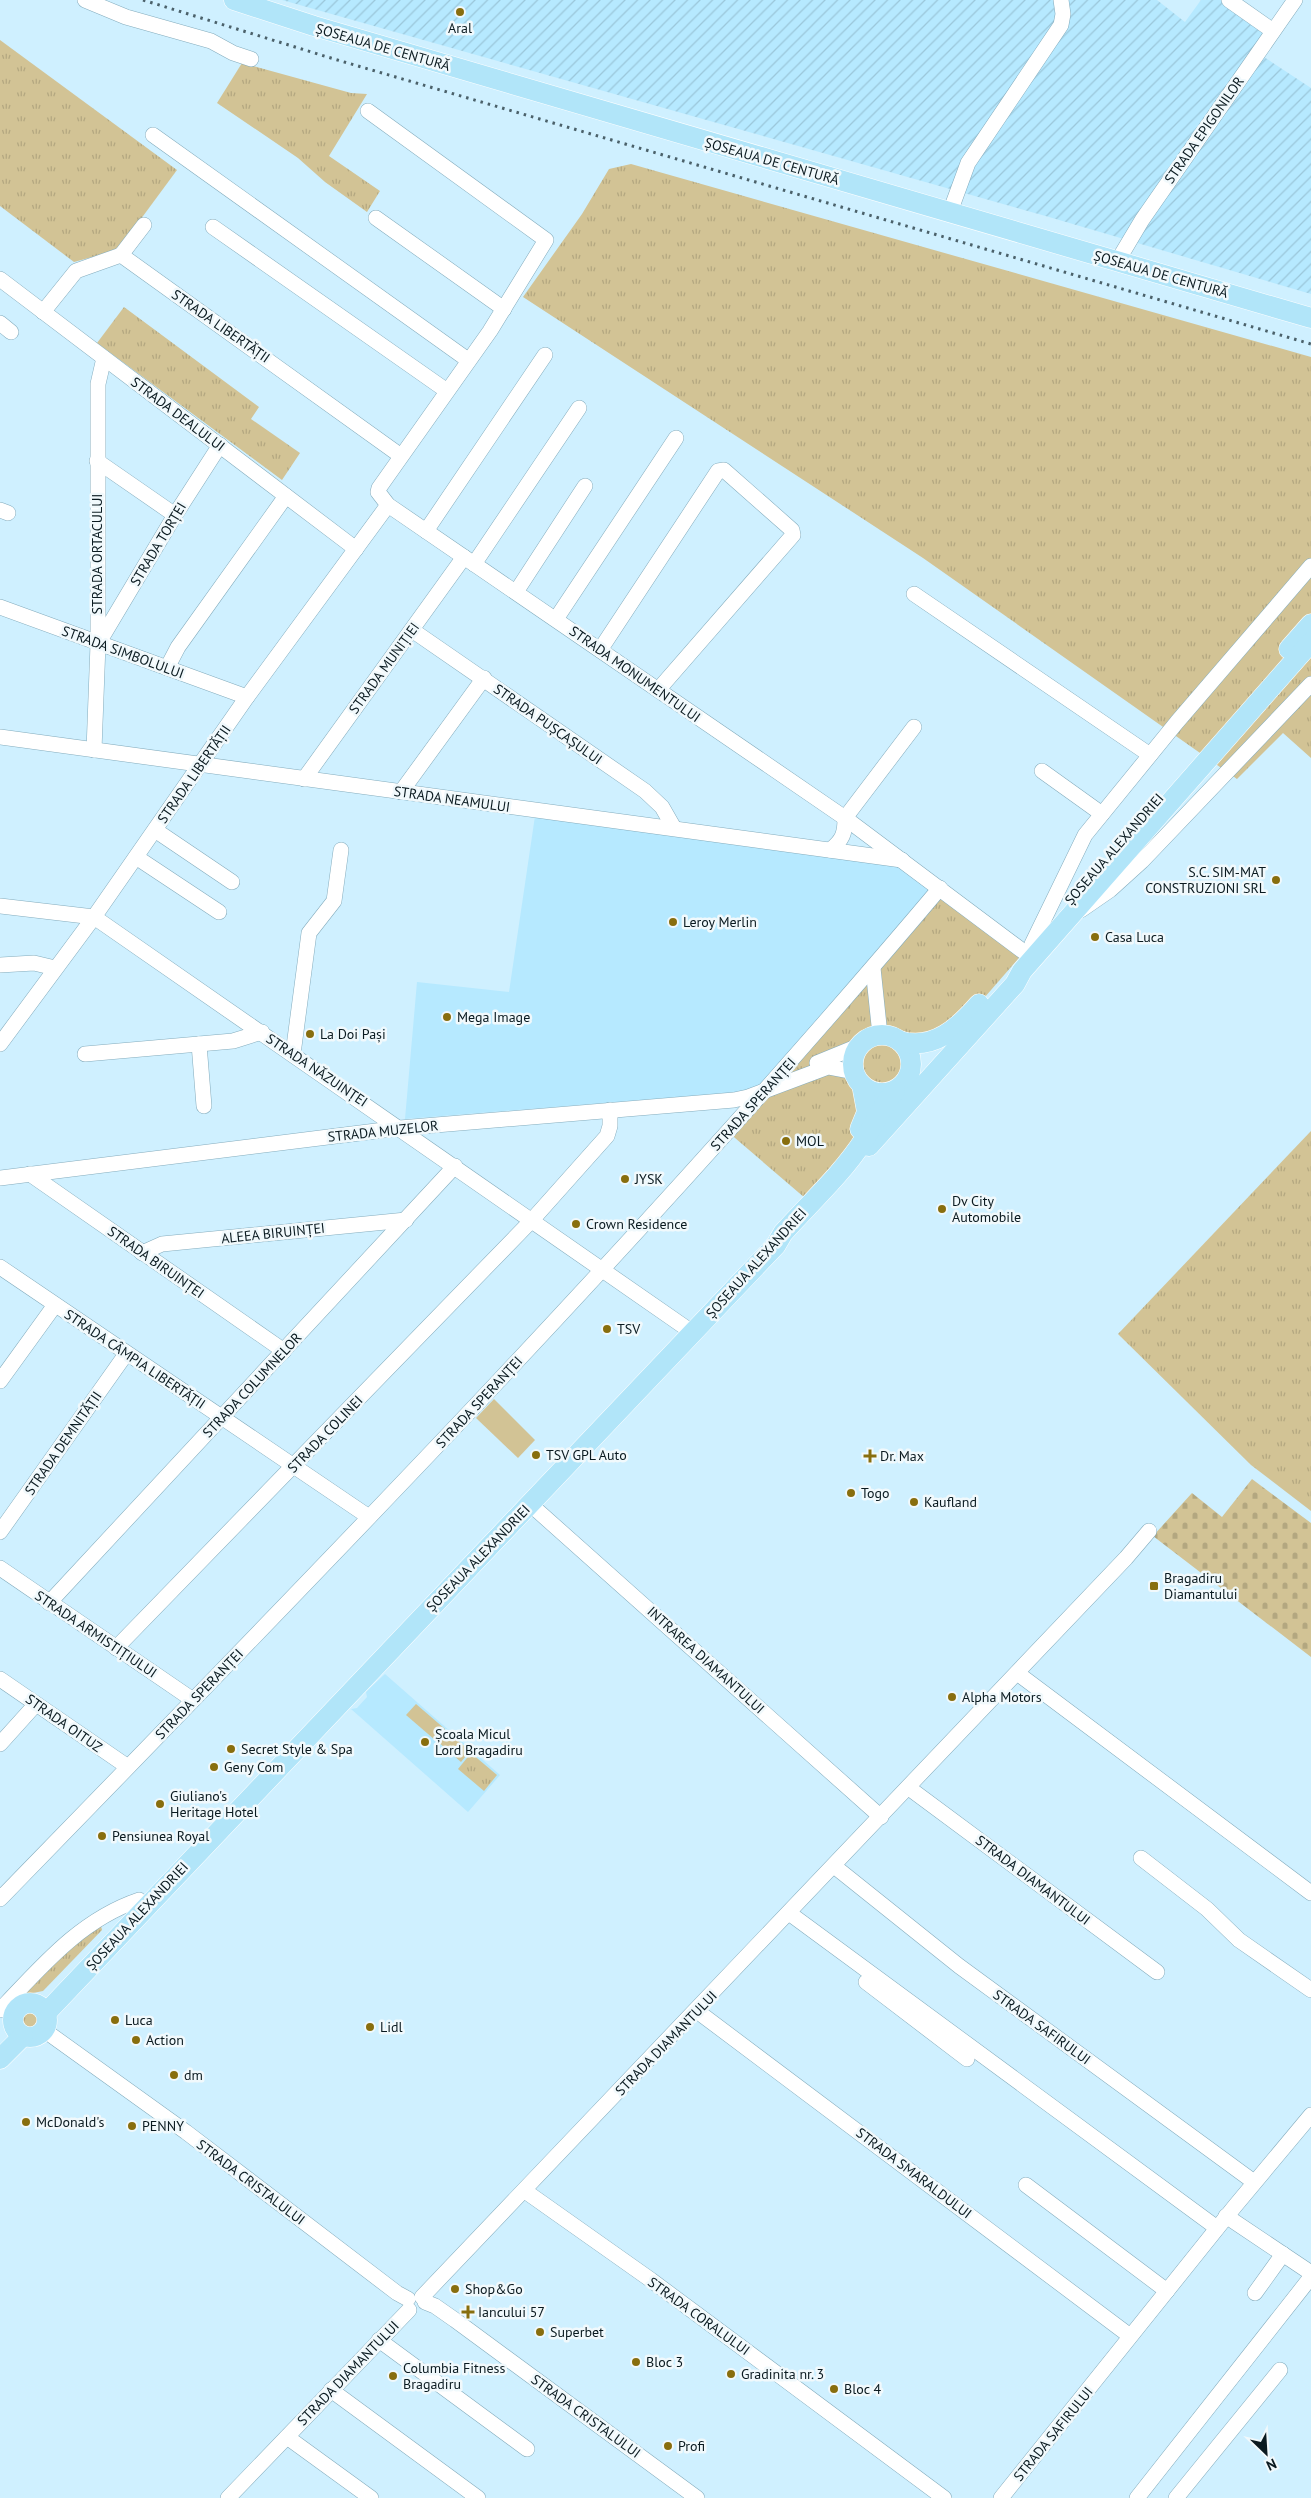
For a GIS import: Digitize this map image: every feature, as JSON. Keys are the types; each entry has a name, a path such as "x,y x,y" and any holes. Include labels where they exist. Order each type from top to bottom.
{"main road":[{"name":"ȘOSEAUA DE CENTURĂ","path":"234,0 314,26 1311,318"},
{"name":"ȘOSEAUA ALEXANDRIEI","path":"900,1041 913,1044 928,1042 955,1028 1026,956 1311,624"},
{"name":"ȘOSEAUA ALEXANDRIEI","path":"910,1075 925,1057 960,1032 1010,980 1026,956 1073,915 1311,642"},
{"path":"776,1245 788,1237 1015,984 1026,956"},
{"path":"880,1035 900,1041 911,1057 910,1075 895,1091 877,1093 858,1079 853,1062 861,1045 873,1037 880,1035"},
{"name":"ȘOSEAUA ALEXANDRIEI","path":"42,2016 139,1900 770,1238 849,1146 864,1121 867,1112 858,1079"},
{"name":"ȘOSEAUA ALEXANDRIEI","path":"42,2016 776,1245 783,1233 854,1154 865,1139 879,1111 895,1091"},
{"path":"0,2044 19,2032 36,2036 42,2016 24,2004 17,2008 13,2016 19,2032"},
{"path":"0,2059 19,2032"}],"street":[{"path":"85,0 144,23 211,41 233,53 251,59"},
{"path":"950,212 968,163 1061,25 1063,14 1061,0"},
{"path":"1229,0 1272,31"},
{"name":"STRADA EPIGONILOR","path":"1117,262 1142,220 1295,0"},
{"path":"368,111 546,240 504,308 402,456"},
{"path":"153,135 468,360"},
{"path":"376,218 504,308"},
{"path":"43,312 76,271 121,255 144,225"},
{"path":"213,227 447,391"},
{"name":"STRADA LIBERTĂȚII","path":"121,255 402,456"},
{"name":"STRADA DEALULUI","path":"0,279 356,549"},
{"path":"426,531 545,354"},
{"name":"STRADA ORTACULUI","path":"94,750 98,644 98,384 104,358"},
{"name":"STRADA MUNIȚIEI","path":"304,779 412,630 469,560 579,408"},
{"path":"556,619 676,438"},
{"name":"STRADA TORȚEI","path":"98,644 175,515 220,445"},
{"name":"STRADA MONUMENTULUI","path":"402,456 379,488 378,492 388,505 845,818 940,888 1026,956"},
{"path":"97,461 175,515"},
{"path":"600,650 718,471 724,470 792,530 793,536 658,690"},
{"path":"516,592 585,486"},
{"path":"167,668 178,647 286,496"},
{"name":"STRADA LIBERTĂȚII","path":"0,1044 94,917 247,697 388,505"},
{"path":"1026,956 1080,844 1150,754 1311,566"},
{"path":"914,594 1150,754"},
{"name":"STRADA SIMBOLULUI","path":"0,607 247,697"},
{"name":"STRADA PUȘCAȘULUI","path":"412,630 484,678 645,792 662,807 674,828"},
{"path":"401,792 484,678"},
{"path":"1073,915 1095,902 1142,861 1311,684"},
{"path":"830,850 841,842 845,831 845,818 914,727"},
{"name":"STRADA NEAMULUI","path":"0,737 903,860"},
{"path":"1042,771 1102,814"},
{"path":"155,830 232,882"},
{"path":"293,1054 309,933 334,901 341,850"},
{"path":"136,857 219,912"},
{"name":"STRADA SPERANȚEI","path":"0,1899 370,1518 603,1271 766,1090 940,888"},
{"path":"0,906 94,917"},
{"name":"STRADA NĂZUINȚEI","path":"94,917 533,1219 603,1271 686,1328"},
{"path":"0,965 34,963 55,968"},
{"path":"873,968 880,1035"},
{"path":"86,1054 233,1041 262,1032"},
{"path":"199,1044 204,1106"},
{"path":"766,1090 797,1071 861,1045"},
{"path":"766,1090 828,1067 858,1079"},
{"name":"STRADA MUZELOR","path":"0,1178 400,1128 734,1100 766,1090"},
{"name":"STRADA COLINEI","path":"116,1648 533,1219 607,1136 610,1126 610,1110"},
{"name":"STRADA COLUMNELOR","path":"49,1603 455,1166"},
{"name":"STRADA BIRUINȚEI","path":"30,1174 284,1351"},
{"name":"ALEEA BIRUINȚEI","path":"142,1253 162,1244 406,1220"},
{"name":"STRADA CÂMPIA LIBERTĂȚII","path":"0,1267 370,1518"},
{"path":"0,1382 55,1305"},
{"name":"STRADA DEMNITĂȚII","path":"0,1532 126,1354"},
{"name":"INTRAREA DIAMANTULUI","path":"530,1504 881,1817"},
{"name":"STRADA DIAMANTULUI","path":"235,2496 287,2437 697,2011 1126,1558 1149,1531"},
{"name":"STRADA ARMISTIȚIULUI","path":"0,1568 193,1700"},
{"path":"1017,1673 1224,1830 1311,1893"},
{"name":"STRADA OITUZ","path":"0,1679 128,1767"},
{"path":"0,1744 36,1704"},
{"name":"STRADA DIAMANTULUI","path":"909,1788 1157,1972"},
{"path":"1141,1858 1207,1909 1239,1940 1311,1990"},
{"name":"STRADA SAFIRULUI","path":"834,1866 960,1966 1254,2182"},
{"path":"0,2010 77,1933 111,1912 139,1900"},
{"path":"786,1917 966,2059"},
{"path":"786,1917 1222,2222 1283,2254 1310,2271 1137,2498"},
{"name":"STRADA SMARALDULUI","path":"697,2011 1130,2336"},
{"name":"STRADA CRISTALULUI","path":"42,2016 186,2132 397,2293 417,2304 444,2312 687,2498"},
{"name":"STRADA SAFIRULUI","path":"1001,2498 1254,2182 1311,2115"},
{"path":"1026,2185 1167,2290"},
{"name":"STRADA CORALULUI","path":"525,2191 651,2280 944,2498"},
{"path":"1255,2293 1283,2254"},
{"path":"379,2340 527,2449"},
{"path":"1176,2498 1280,2370"},
{"path":"332,2390 478,2498"},
{"name":"STRADA CRISTALULUI","path":"551,2394 697,2498"},
{"name":"STRADA DIAMANTULUI","path":"287,2437 371,2498"}],"shaded area":[{"path":"282,0 1157,0 1185,22 1201,0 1226,0 1277,37 1264,57 1311,88 1311,294 1049,217"},
{"path":"535,816 896,862 940,888 766,1090 405,1119 417,982 509,992"},
{"name":"Școala Micul Lord Bragadiru","path":"385,1674 500,1775 468,1812 351,1709 357,1708 367,1697 366,1692"}],"green space":[{"path":"0,40 177,170 118,250 74,262 0,206"},
{"path":"242,63 351,93 367,94 329,156 380,191 367,212 325,182 298,158 217,103"},
{"path":"631,164 1311,357 1311,758 1283,733 1237,779 923,558 523,297 582,214 609,169"},
{"path":"124,307 259,407 251,419 300,453 282,480 97,343"},
{"path":"940,888 1024,952 971,1013 907,1048 910,1068 908,1076 903,1083 889,1092 869,1090 864,1121 849,1146 805,1198 728,1132","holes":["855,1053 854,1072 819,1069 789,1074 840,1055"]},
{"path":"1311,1131 1311,1511 1251,1465 1118,1334"},
{"path":"494,1399 535,1440 518,1458 476,1418"},
{"path":"1252,1479 1311,1523 1311,1657 1153,1536 1192,1493 1222,1517"},
{"path":"416,1704 445,1729 435,1740 406,1715"},
{"path":"446,1730 470,1751 461,1762 437,1741"},
{"path":"471,1753 497,1775 484,1791 458,1769"},
{"path":"101,1926 102,1930 43,1991 18,1996 65,1948"},
{"path":"30,2008 38,2012 42,2020 38,2028 30,2032 22,2028 18,2020 22,2012"}],"railway":[{"path":"143,0 334,59 1311,344"}],"place":[{"name":"Aral","path":"460,12"},
{"name":"S.C. SIM-MAT CONSTRUZIONI SRL","path":"1276,880"},
{"name":"Leroy Merlin","path":"673,922"},
{"name":"Casa Luca","path":"1095,937"},
{"name":"Mega Image","path":"447,1017"},
{"name":"La Doi Pași","path":"310,1034"},
{"name":"MOL","path":"786,1141"},
{"name":"JYSK","path":"625,1179"},
{"name":"Dv City Automobile","path":"942,1209"},
{"name":"Crown Residence","path":"576,1224"},
{"name":"TSV","path":"607,1329"},
{"name":"TSV GPL Auto","path":"536,1455"},
{"name":"Dr. Max","path":"870,1456"},
{"name":"Togo","path":"851,1493"},
{"name":"Kaufland","path":"914,1502"},
{"name":"Bragadiru Diamantului","path":"1154,1586"},
{"name":"Alpha Motors","path":"952,1697"},
{"name":"Școala Micul Lord Bragadiru","path":"425,1742"},
{"name":"Secret Style & Spa","path":"231,1749"},
{"name":"Geny Com","path":"214,1767"},
{"name":"Giuliano's Heritage Hotel","path":"160,1804"},
{"name":"Pensiunea Royal","path":"102,1836"},
{"name":"Luca","path":"115,2020"},
{"name":"Lidl","path":"370,2027"},
{"name":"Action","path":"136,2040"},
{"name":"dm","path":"174,2075"},
{"name":"McDonald's","path":"26,2122"},
{"name":"PENNY","path":"132,2126"},
{"name":"Shop&Go","path":"455,2289"},
{"name":"Iancului 57","path":"468,2312"},
{"name":"Superbet","path":"540,2332"},
{"name":"Bloc 3","path":"636,2362"},
{"name":"Gradinita nr. 3","path":"731,2374"},
{"name":"Columbia Fitness Bragadiru","path":"393,2376"},
{"name":"Bloc 4","path":"834,2389"},
{"name":"Profi","path":"668,2446"}]}
